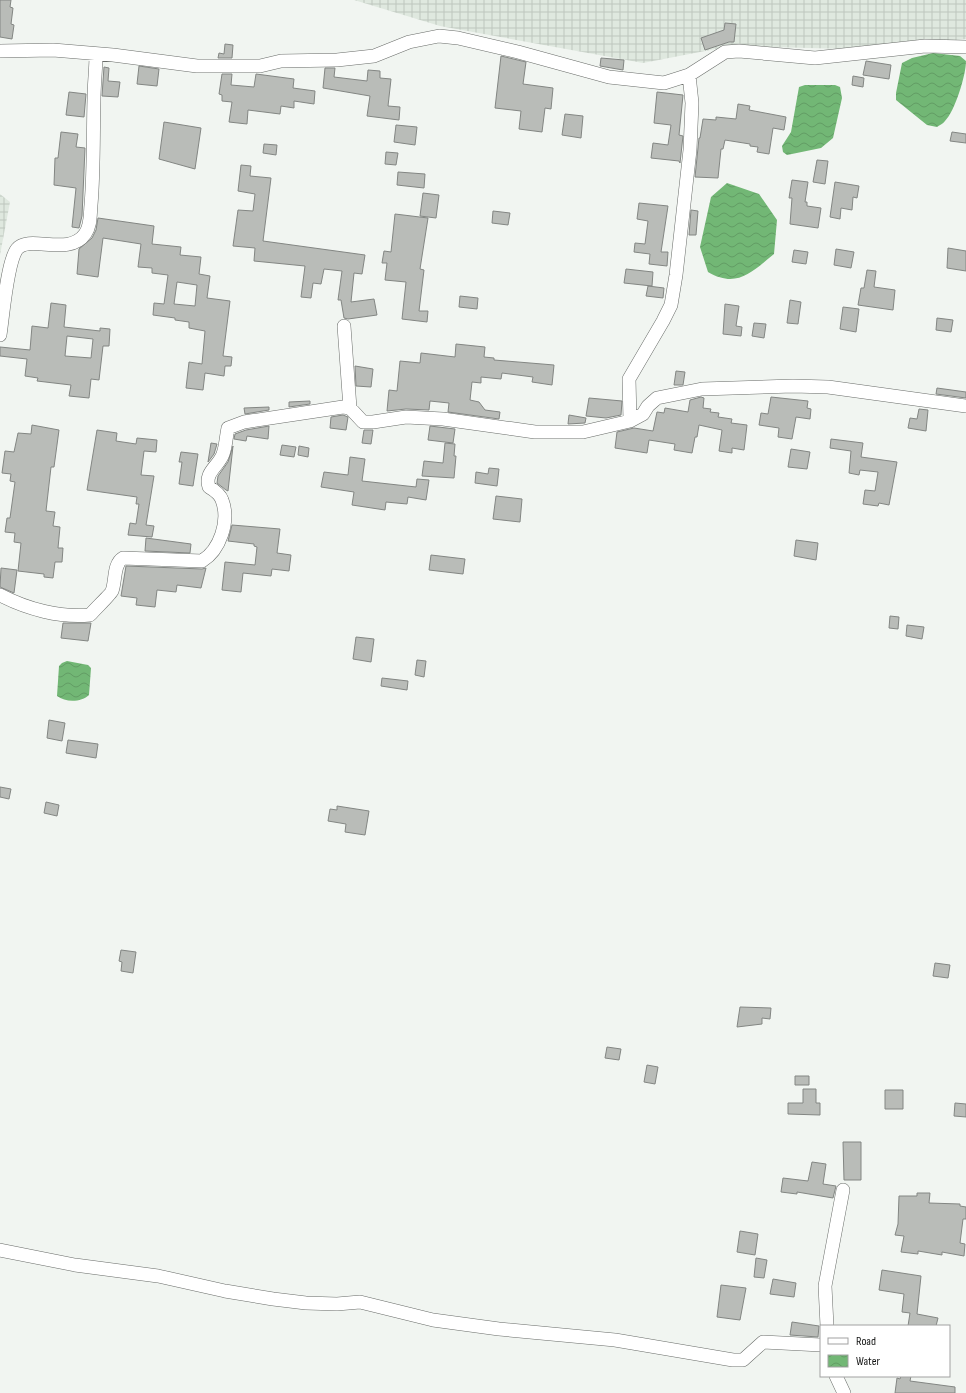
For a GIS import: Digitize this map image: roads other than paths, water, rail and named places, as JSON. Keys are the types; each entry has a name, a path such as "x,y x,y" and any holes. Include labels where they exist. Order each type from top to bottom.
{"street":[{"path":"0,51 53,50 197,66 260,66 281,61 337,60 374,56 409,42 438,36 458,38 518,52 609,77 664,83 689,75 725,52 739,50 815,58 925,46 966,47"},
{"path":"0,335 13,256 18,248 24,245 43,243 69,245 82,239 89,226 94,172 94,99 96,54"},
{"path":"630,422 629,379 663,321 670,305 676,275 690,150 692,103 689,75"},
{"path":"344,326 350,408 363,422 406,417 443,419 535,432 583,432 630,422 643,414 648,406 657,398 691,391 721,388 793,386 828,387 966,406"},
{"path":"0,595 51,613 75,616 90,615 112,592 119,560 123,558 202,561 210,556 217,546 225,517 222,500 209,487 208,483 210,471 220,462 224,453 228,428 244,422 332,408 350,408"},
{"path":"827,1325 825,1286 844,1190"},
{"path":"0,1250 75,1265 158,1276 225,1291 273,1299 329,1304 360,1302 432,1320 499,1329 615,1340 733,1360 743,1360 762,1342 820,1345"},
{"path":"836,1377 844,1393"}],"water":[{"path":"933,53 960,56 966,61 962,84 956,101 949,116 937,127 927,125 896,100 902,63 912,58"},
{"path":"805,85 835,85 840,87 842,98 833,138 821,148 787,155 783,152 782,146 791,132 799,87"},
{"path":"727,183 759,194 777,220 774,254 751,272 736,279 718,277 708,272 700,247 711,197"},
{"path":"67,661 88,665 91,668 89,695 82,699 69,701 57,696 59,666"}]}
